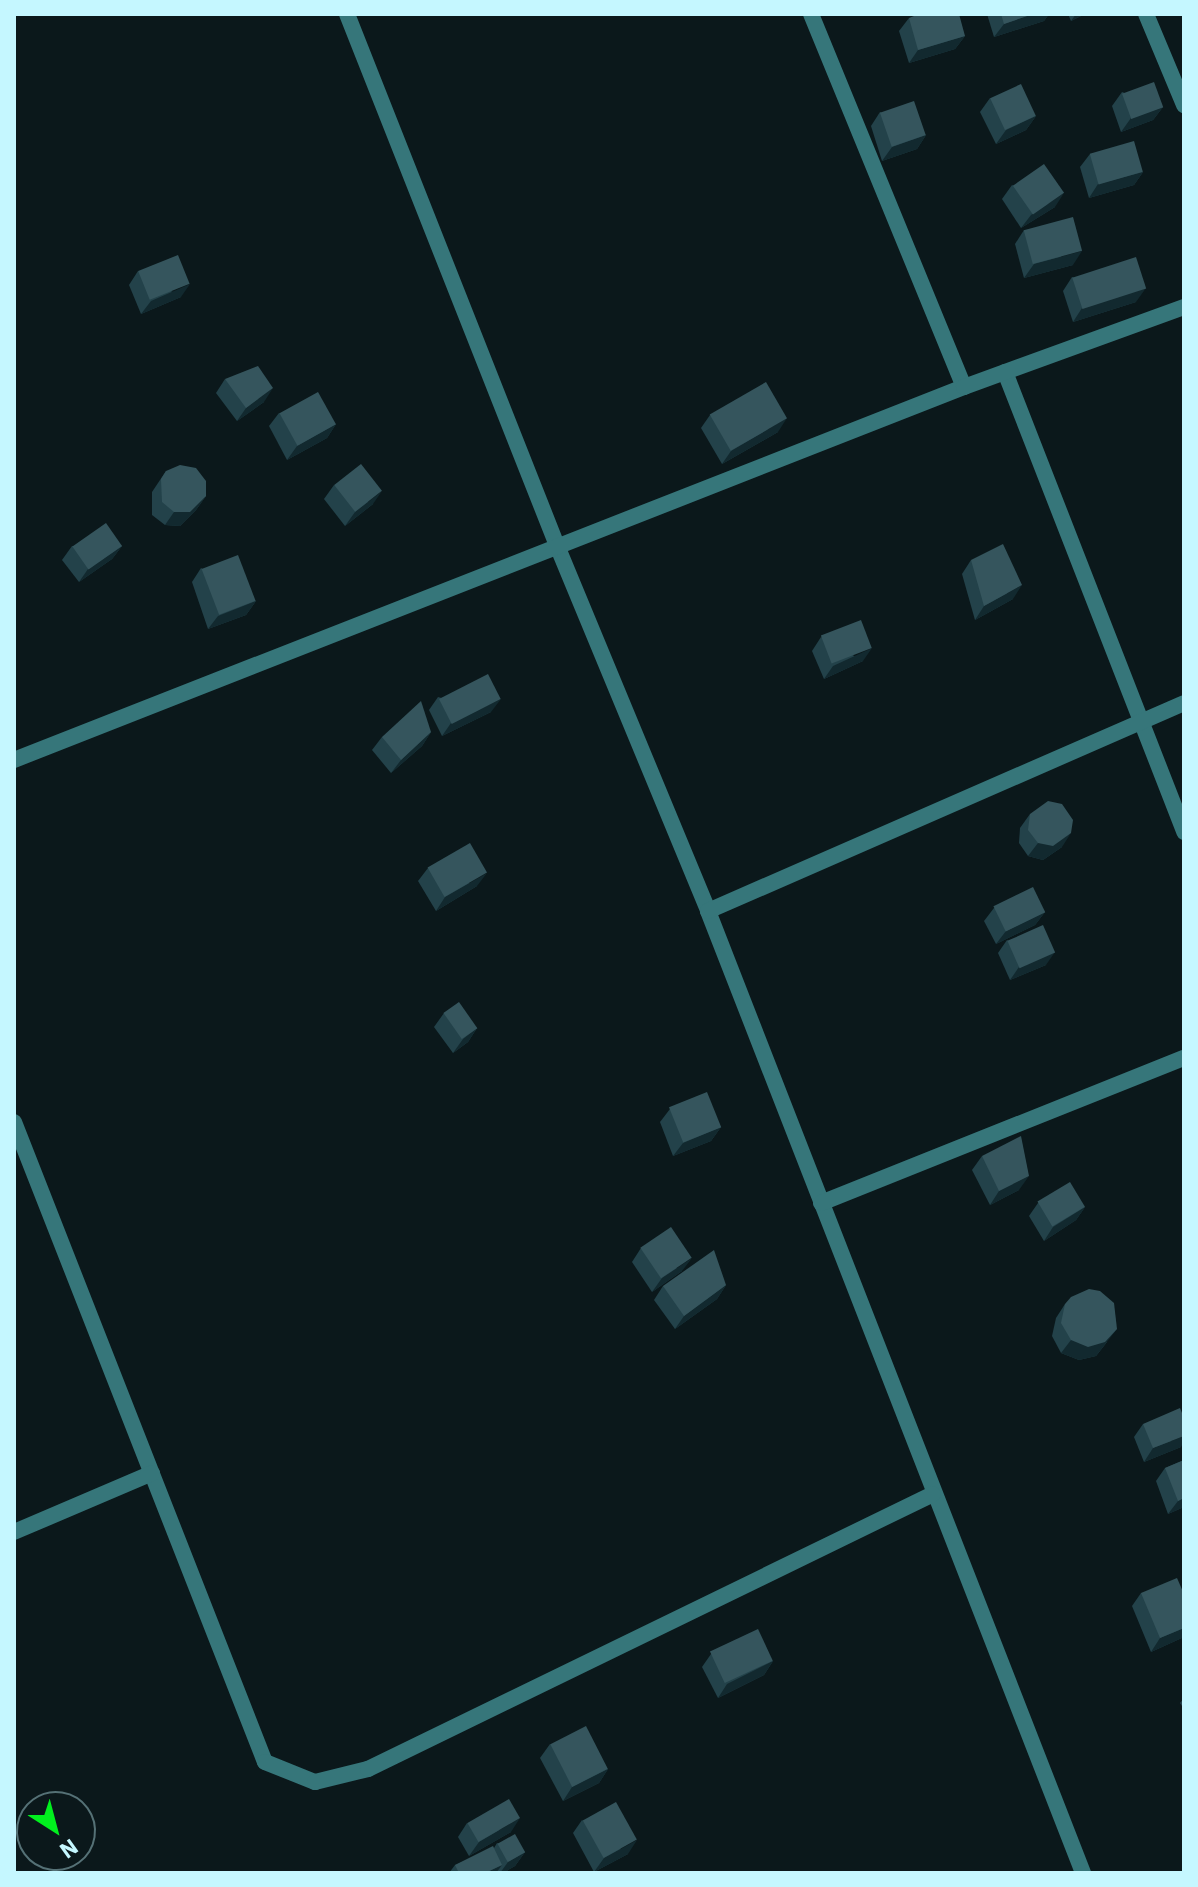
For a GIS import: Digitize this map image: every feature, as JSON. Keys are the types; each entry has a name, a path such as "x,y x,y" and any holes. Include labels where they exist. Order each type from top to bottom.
{"street":[{"path":"347,14 558,548 708,911 1083,1873"},
{"path":"811,14 964,387"},
{"path":"1146,14 1184,105"},
{"path":"14,760 964,387 1184,307"},
{"path":"1005,372 1184,832"},
{"path":"708,911 1184,703"},
{"path":"821,1203 1184,1058"},
{"path":"14,1122 18,1142 265,1762 315,1782 368,1769 933,1494"},
{"path":"14,1532 152,1473"}],"building":[{"path":"919,14 959,14 965,36 918,50 909,18"},
{"path":"1001,14 1033,14 1004,24"},
{"path":"1154,82 1163,107 1131,119 1122,94"},
{"path":"1021,84 1036,116 1005,130 990,98"},
{"path":"914,101 926,135 892,147 880,113"},
{"path":"1134,141 1143,172 1099,184 1090,154"},
{"path":"1044,164 1064,193 1033,214 1013,186"},
{"path":"1073,217 1082,251 1033,264 1024,230"},
{"path":"178,255 190,284 150,300 138,271"},
{"path":"1136,257 1146,288 1082,309 1072,278"},
{"path":"258,366 273,388 246,408 225,379"},
{"path":"766,382 787,418 731,451 710,415"},
{"path":"318,392 336,424 297,446 280,413"},
{"path":"361,464 382,491 355,512 334,485"},
{"path":"180,465 196,468 206,481 206,496 190,512 174,512 162,502 161,479 166,471"},
{"path":"106,523 122,546 88,569 72,547"},
{"path":"1003,544 1022,585 984,606 971,560"},
{"path":"238,555 256,601 219,615 202,569"},
{"path":"861,620 872,648 832,663 821,635"},
{"path":"488,674 501,699 452,724 439,699"},
{"path":"421,701 431,732 401,760 382,737"},
{"path":"1048,801 1062,804 1073,820 1071,833 1053,846 1038,843 1028,830 1030,814"},
{"path":"470,843 487,872 445,897 428,868"},
{"path":"1033,887 1045,912 1006,931 993,906"},
{"path":"1043,925 1055,952 1020,968 1007,941"},
{"path":"459,1002 477,1028 462,1039 443,1013"},
{"path":"707,1092 721,1127 683,1143 669,1107"},
{"path":"1021,1136 1029,1176 999,1191 982,1156"},
{"path":"1070,1182 1085,1207 1052,1226 1037,1202"},
{"path":"671,1227 692,1258 661,1278 640,1248"},
{"path":"714,1250 726,1285 684,1316 663,1286"},
{"path":"1089,1289 1100,1291 1114,1303 1117,1329 1105,1342 1088,1347 1071,1340 1061,1323 1065,1304 1071,1297"},
{"path":"1180,1408 1184,1418 1184,1436 1153,1448 1143,1424"},
{"path":"1184,1460 1184,1498 1178,1501 1165,1468"},
{"path":"1177,1578 1184,1594 1184,1628 1160,1638 1141,1593"},
{"path":"758,1629 773,1661 725,1683 710,1651"},
{"path":"586,1726 608,1769 572,1787 550,1744"},
{"path":"509,1799 520,1818 478,1842 467,1823"},
{"path":"616,1802 637,1840 604,1858 583,1820"},
{"path":"515,1834 525,1852 508,1862 498,1844"},
{"path":"493,1846 502,1865 485,1873 459,1873 455,1865"}]}
